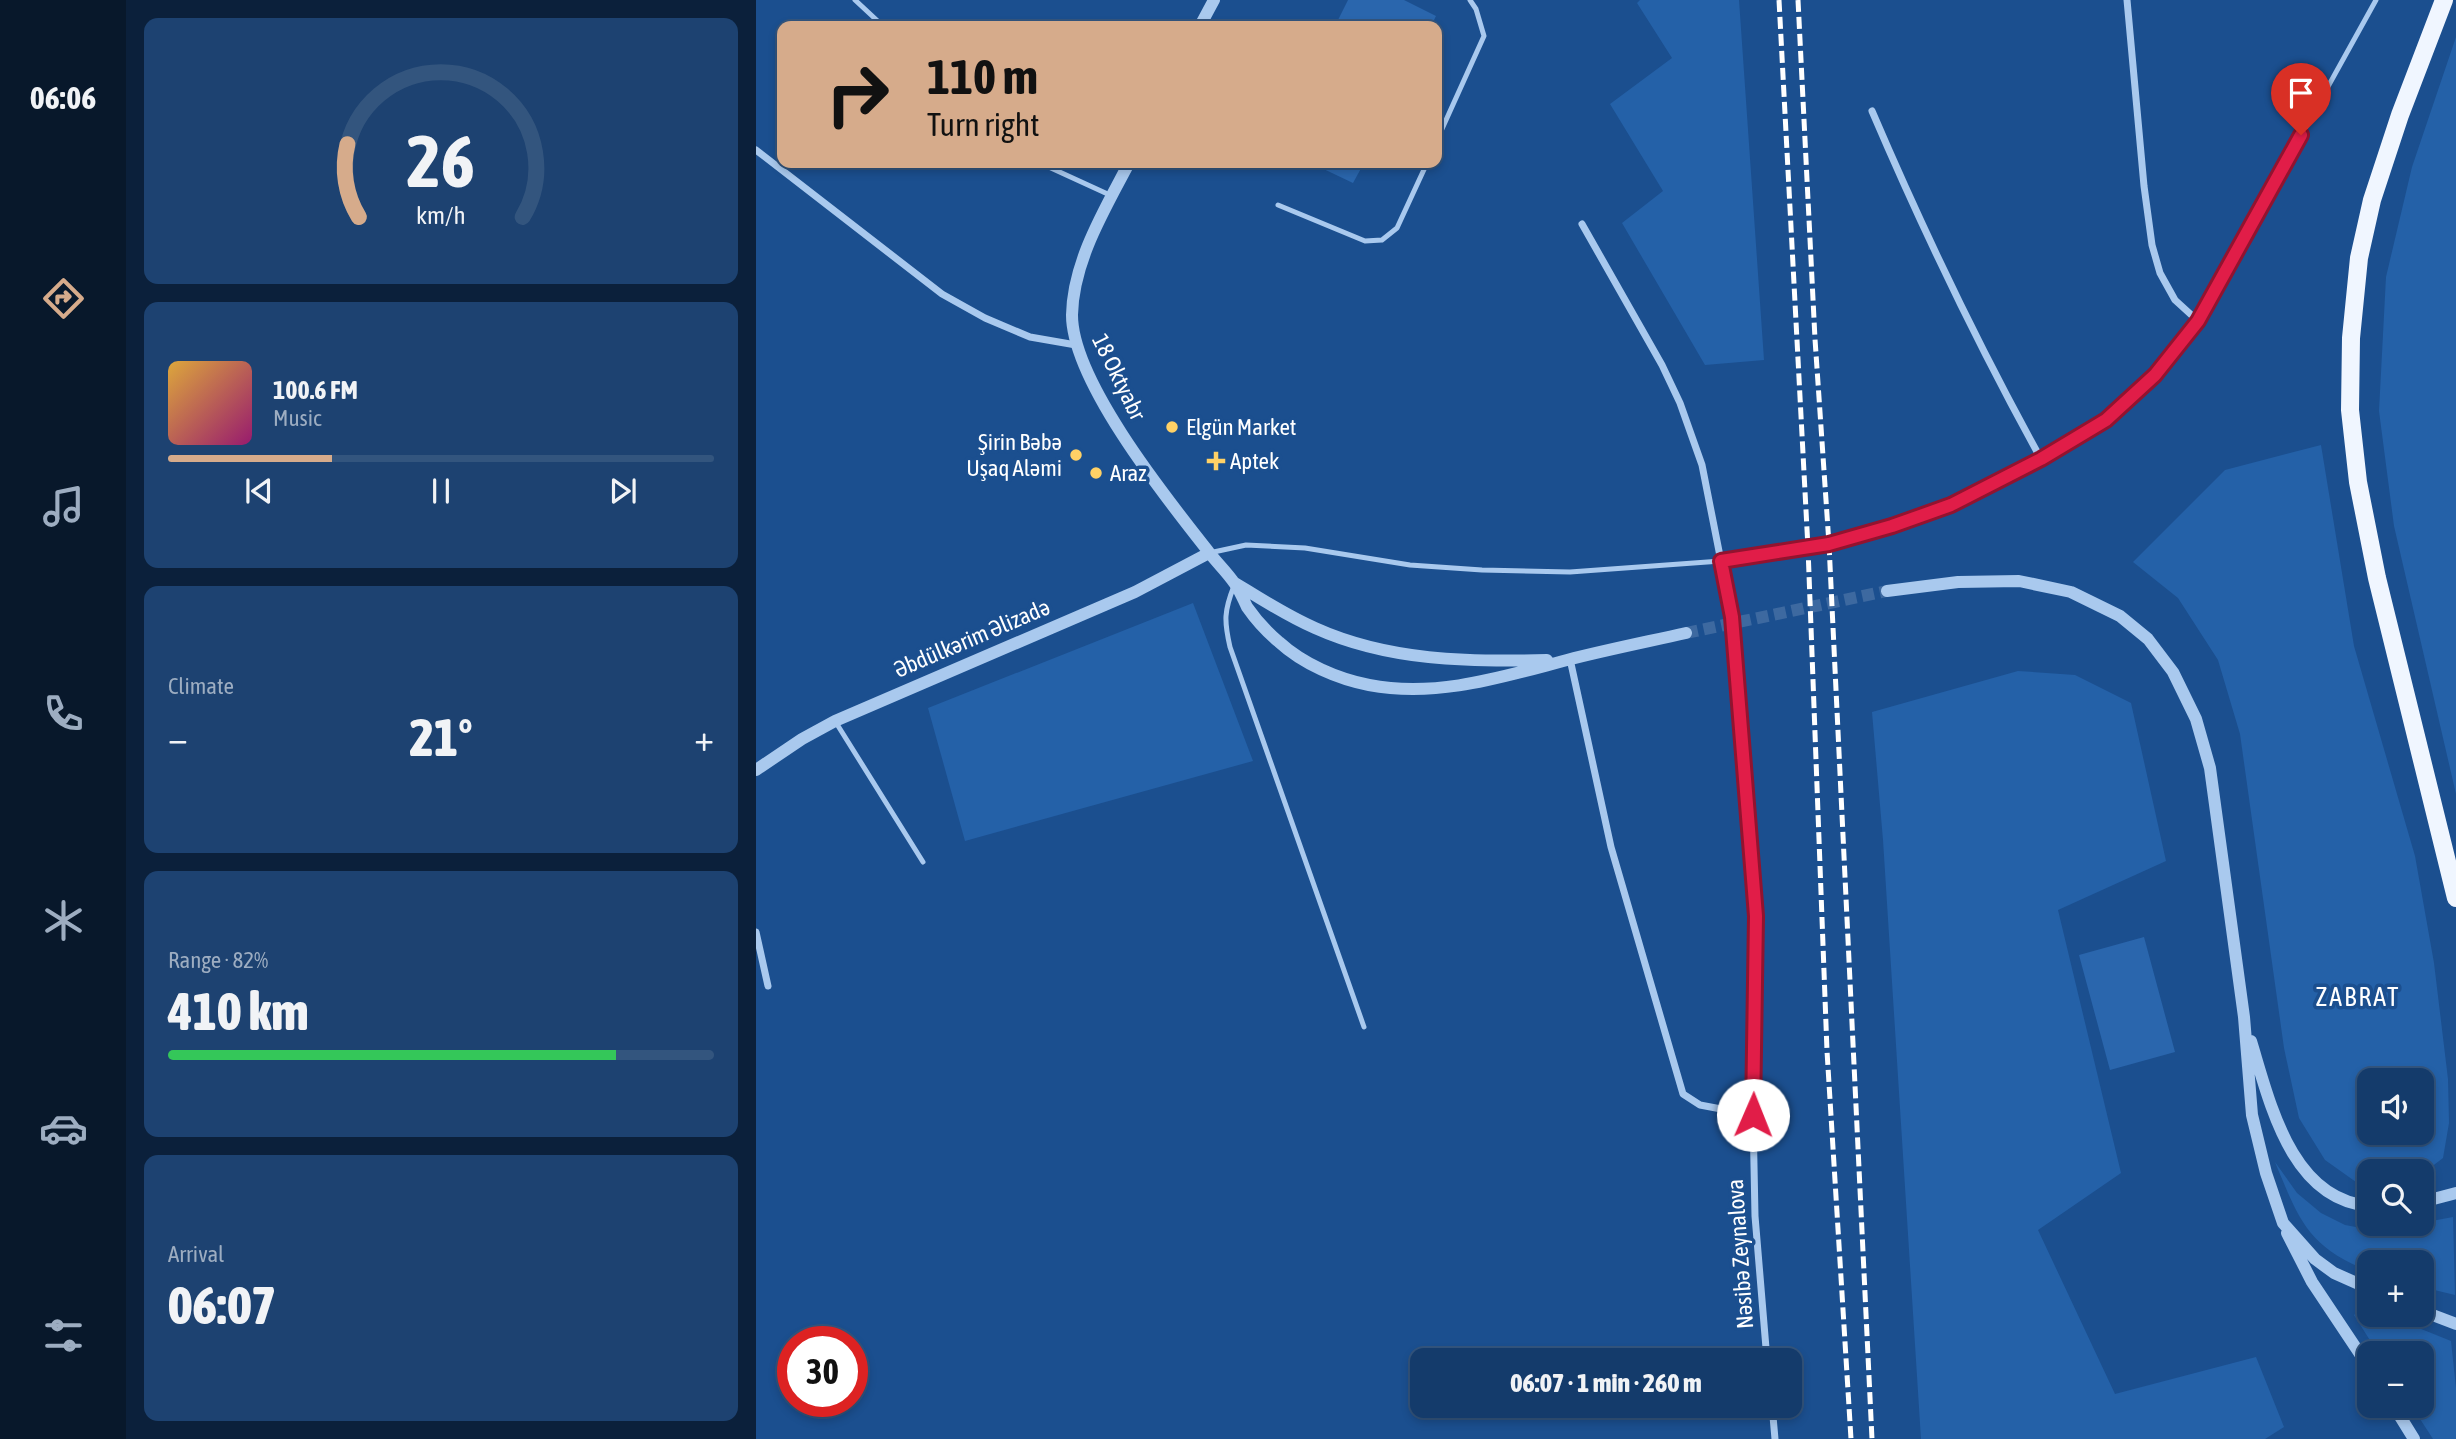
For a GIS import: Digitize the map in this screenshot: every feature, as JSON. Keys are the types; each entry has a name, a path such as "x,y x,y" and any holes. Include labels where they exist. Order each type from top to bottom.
{"main road":[{"path":"2444,0 2400,115 2372,200 2358,258 2351,338 2350,410 2358,482 2377,578 2456,898"}],"street":[{"path":"1203,21 1214,0"},
{"path":"2127,0 2152,245 2160,273 2175,300 2198,321"},
{"path":"1872,111 1955,296 2041,459"},
{"path":"756,150 777,166"},
{"path":"779,168 942,294 985,318 1030,337 1076,345"},
{"name":"18 Oktyabr","path":"1126,168 1088,244 1075,287 1072,316 1076,345 1107,410 1132,450 1209,553 1235,583"},
{"name":"Nəsibə Zeynalova","path":"1582,224 1662,365 1680,403 1702,465 1732,617 1756,916 1753,1115 1755,1216 1766,1348"},
{"name":"Əbdülkərim Əlizadə","path":"756,770 835,721 1135,592 1209,553"},
{"path":"1887,591 1958,582 2019,582 2071,592 2120,616 2148,639 2173,672 2196,719 2210,768 2244,1017 2252,1115 2266,1174 2296,1253 2357,1350"},
{"path":"1235,583 1261,625 1302,660 1337,676 1368,685 1404,689 1437,690 1496,680 1570,659 1686,633"},
{"path":"1235,583 1288,616 1317,629 1390,653 1443,660 1570,659"},
{"path":"1570,659 1611,847 1683,1094 1700,1105 1753,1115"},
{"path":"756,932 768,986"},
{"path":"2244,1017 2272,1110 2293,1154 2310,1177 2335,1197 2357,1205"},
{"path":"2434,1199 2456,1193"},
{"path":"2283,1223 2315,1259 2334,1273 2357,1283"},
{"path":"2434,1316 2456,1324"},
{"path":"1773,1418 1775,1439"},
{"path":"2401,1418 2414,1439"}],"lane":[{"path":"855,0 878,21"},
{"path":"1442,129 1484,37 1476,9 1470,0"},
{"path":"1209,553 1246,545 1305,548 1409,565 1570,572 1721,561 1829,544 1951,505 2041,459 2106,420 2155,375 2198,321 2376,0"},
{"path":"1051,168 1112,196"},
{"path":"1278,205 1365,241 1382,240 1397,228 1425,168"},
{"path":"1235,583 1225,607 1225,627 1230,647 1364,1027"},
{"path":"835,721 923,862"}],"shaded area":[{"path":"1640,0 1739,0 1764,360 1705,365 1622,223 1663,191 1610,104 1672,58 1637,3"},
{"path":"2456,37 2456,794 2394,526 2379,411 2386,277 2412,167"},
{"path":"2321,445 2354,646 2415,856 2434,963 2448,1079 2449,1123 2443,1158 2434,1165 2434,1159 2357,1159 2356,1182 2325,1160 2299,1118 2284,1048 2240,734 2218,660 2178,598 2133,562 2225,470"},
{"path":"1193,603 1253,761 965,841 928,708"},
{"path":"2018,671 2075,675 2131,703 2166,861 2058,910 2121,1173 2038,1230 2115,1394 2256,1357 2284,1427 2265,1439 1921,1439 1883,840 1872,712"},
{"path":"2275,1162 2297,1193 2321,1213 2345,1225 2357,1227 2357,1236 2434,1236 2434,1221 2453,1217 2455,1295 2434,1290 2434,1250 2357,1250 2357,1266 2319,1241 2299,1216"},
{"path":"2362,1327 2416,1327 2451,1341 2456,1388 2456,1439 2433,1439 2419,1418 2434,1418 2434,1341 2370,1341"}],"building":[{"path":"1348,0 1404,0 1436,16 1434,21 1338,21"},
{"path":"1322,168 1361,168 1353,183"},
{"path":"2144,937 2175,1052 2110,1070 2079,955"}],"tunnel":[{"path":"1686,633 1887,591"}],"railway":[{"path":"1779,0 1808,548 1827,1051 1851,1439"},
{"path":"1798,0 1815,339 1829,544 1872,1439"}],"place":[{"name":"Elgün Market","path":"1172,427"},
{"name":"Şirin Bəbə Uşaq Aləmi","path":"1076,455"},
{"name":"Aptek","path":"1216,461"},
{"name":"Araz","path":"1096,473"}],"district":[{"name":"ZABRAT","path":"2358,997"}],"route":[{"path":"1753,1115 1756,916 1732,617 1721,561 1829,544 1951,505 2041,459 2106,420 2155,375 2198,321 2301,135"}]}
